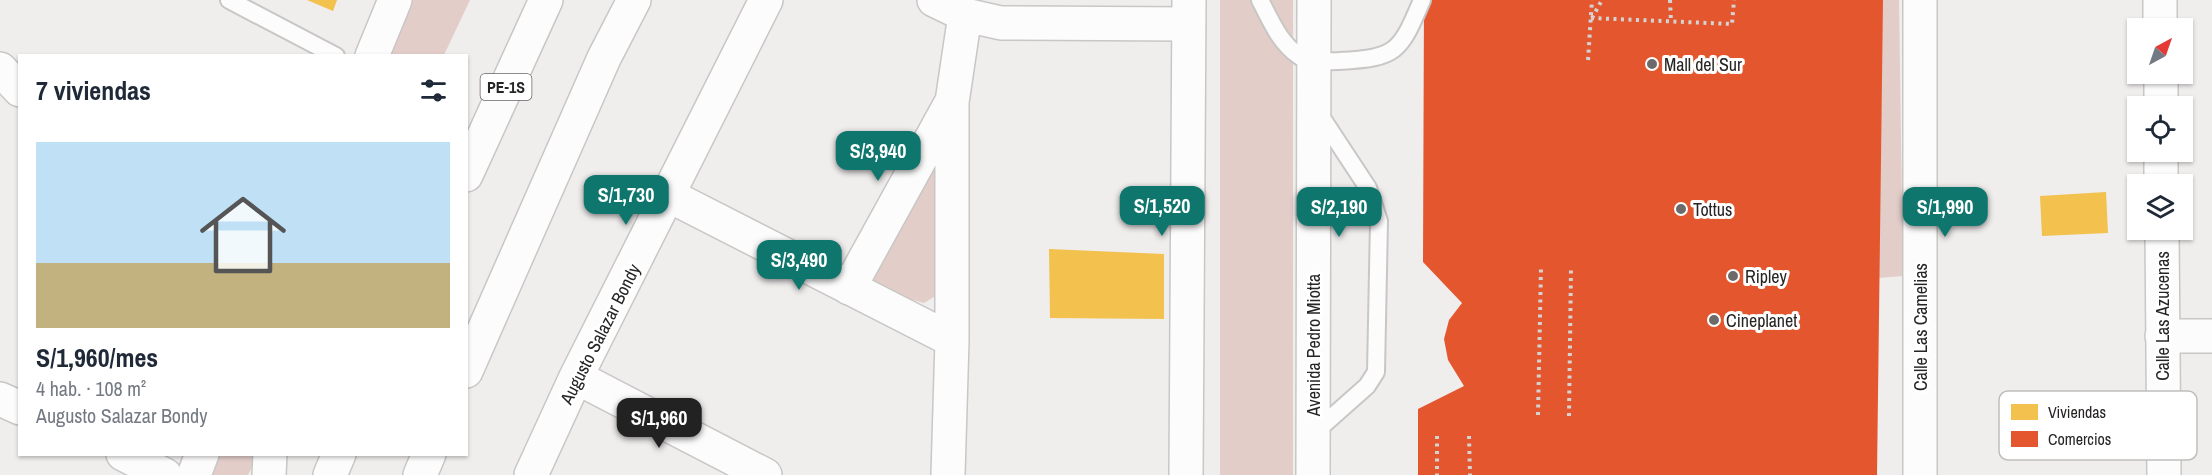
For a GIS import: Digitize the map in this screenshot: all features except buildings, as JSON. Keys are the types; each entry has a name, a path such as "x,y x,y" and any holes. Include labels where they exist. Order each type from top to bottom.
{"main road":[{"path":"373,54 395,0"},
{"name":"PE-1S","path":"468,171 546,0"},
{"path":"468,365 604,58 634,0"},
{"name":"Augusto Salazar Bondy","path":"531,475 576,377 670,196 766,0"},
{"path":"934,0 964,15 1001,23 1189,12 1186,475"},
{"name":"Avenida Pedro Miotta","path":"1313,475 1314,0"},
{"name":"Calle Las Camelias","path":"1920,0 1920,475"},
{"path":"2160,0 2160,18"},
{"path":"948,475 952,340 952,102 964,15"},
{"path":"0,69 18,88"},
{"path":"849,288 952,102"},
{"path":"670,196 952,340"},
{"name":"Calle Las Azucenas","path":"2162,240 2163,391"},
{"path":"2162,336 2212,336"},
{"path":"576,377 765,475"},
{"path":"0,399 18,407"},
{"path":"127,456 165,475"},
{"path":"194,475 201,456"},
{"path":"269,475 270,456"},
{"path":"330,475 338,456"},
{"path":"420,475 428,456"},
{"name":"Calle Las Azucenas","path":"2164,460 2164,475"}],"lane":[{"path":"229,0 332,54"},
{"path":"1260,0 1278,36 1300,57 1313,62 1372,59 1391,53 1402,42 1422,0"},
{"path":"1313,106 1368,188 1379,221 1376,372 1367,386 1313,433"}],"path":[{"path":"1588,60 1592,0"},
{"path":"1592,18 1602,0"},
{"path":"1670,0 1671,22"},
{"path":"1592,18 1732,24 1734,0"},
{"path":"1538,415 1541,268"},
{"path":"1569,416 1571,269"},
{"path":"1437,436 1437,475"},
{"path":"1469,436 1470,475"}],"shaded area":[{"path":"412,0 470,0 444,54 389,54"},
{"path":"1220,0 1293,0 1293,475 1220,475"},
{"path":"1881,0 1899,0 1903,276 1879,278"},
{"path":"935,158 939,294 924,303 878,290 870,282"},
{"path":"218,456 258,456 248,475 210,475"}],"place":[{"name":"Mall del Sur","path":"1652,64"},
{"name":"Tottus","path":"1681,209"},
{"name":"Ripley","path":"1733,276"},
{"name":"Cineplanet","path":"1714,320"}]}
